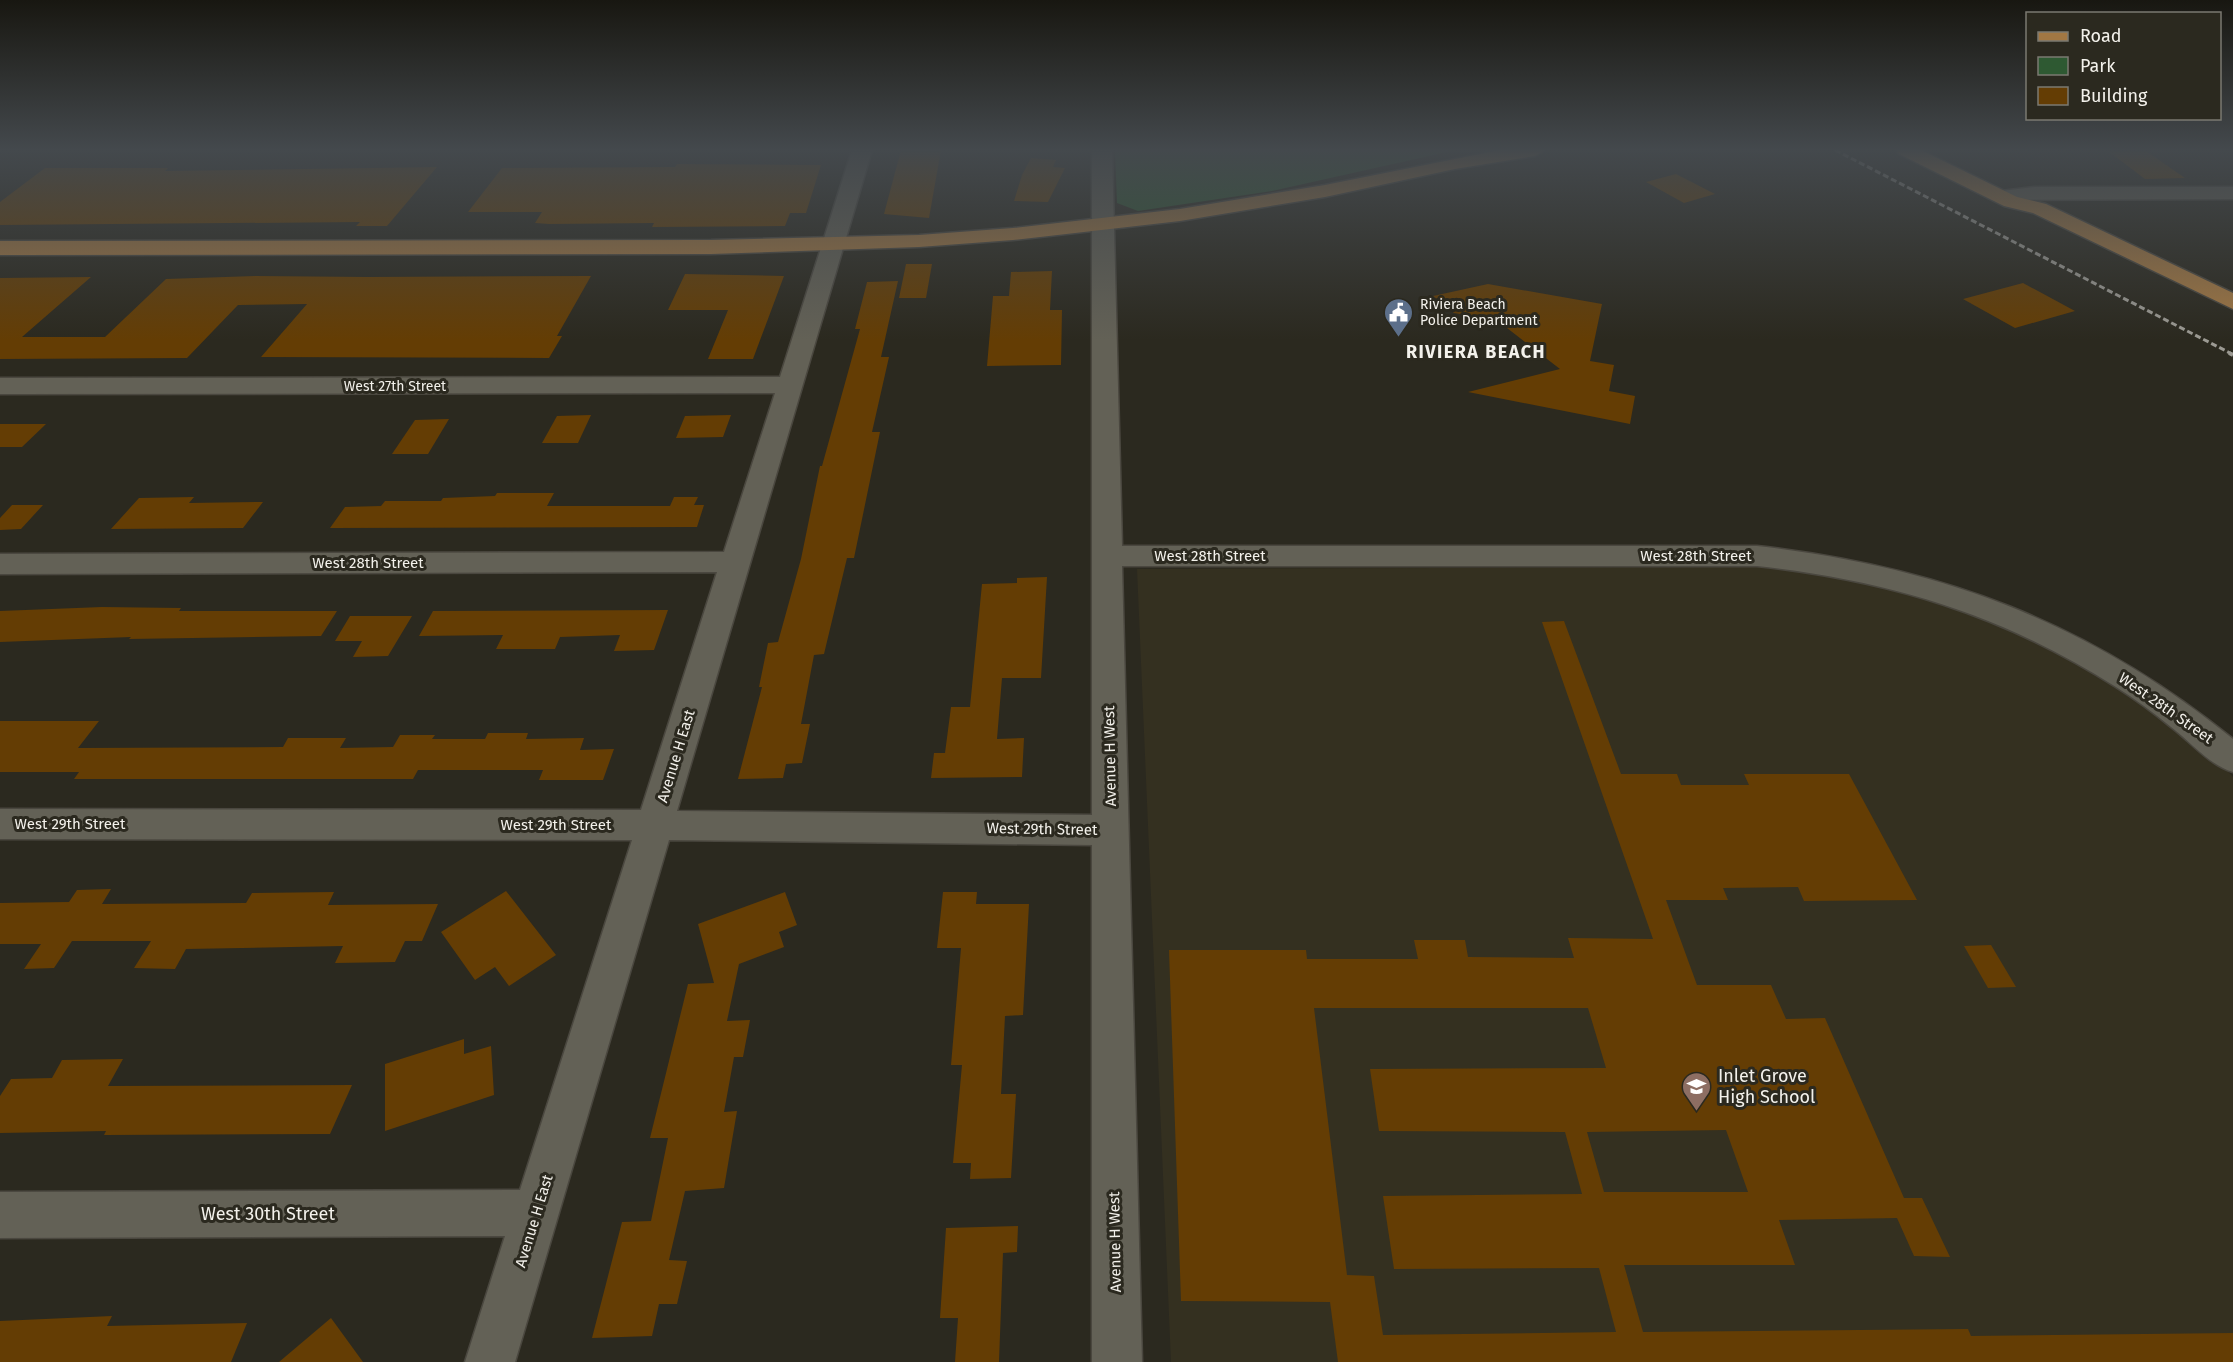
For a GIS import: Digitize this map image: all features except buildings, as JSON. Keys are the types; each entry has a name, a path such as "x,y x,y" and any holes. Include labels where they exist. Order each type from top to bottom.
{"main road":[{"path":"0,248 833,245 1002,235 1104,225 1186,214"},
{"path":"2023,214 2233,320"},
{"path":"2050,214 2233,302"}],"street":[{"name":"Avenue H East","path":"490,1362 843,214"},
{"name":"Avenue H West","path":"1104,214 1117,1362"},
{"name":"West 27th Street","path":"0,386 790,385"},
{"name":"West 28th Street","path":"1108,556 1757,556 1849,566 1940,589 2038,629 2156,698 2206,735 2233,759"},
{"name":"West 28th Street","path":"0,564 736,562"},
{"name":"West 29th Street","path":"0,824 655,825 1111,830"},
{"name":"West 30th Street","path":"0,1215 536,1213"}],"shaded area":[{"name":"Inlet Grove High School","path":"1775,567 1866,579 1951,604 2027,635 2112,685 2203,744 2233,777 2233,1362 1171,1362 1137,569"}],"railway":[{"path":"1959,214 2232,354"},
{"path":"2229,353 2233,355"}],"place":[{"name":"Riviera Beach Police Department","path":"1399,338"},
{"name":"Inlet Grove High School","path":"1697,1112"}],"district":[{"name":"RIVIERA BEACH","path":"1476,352"}]}
